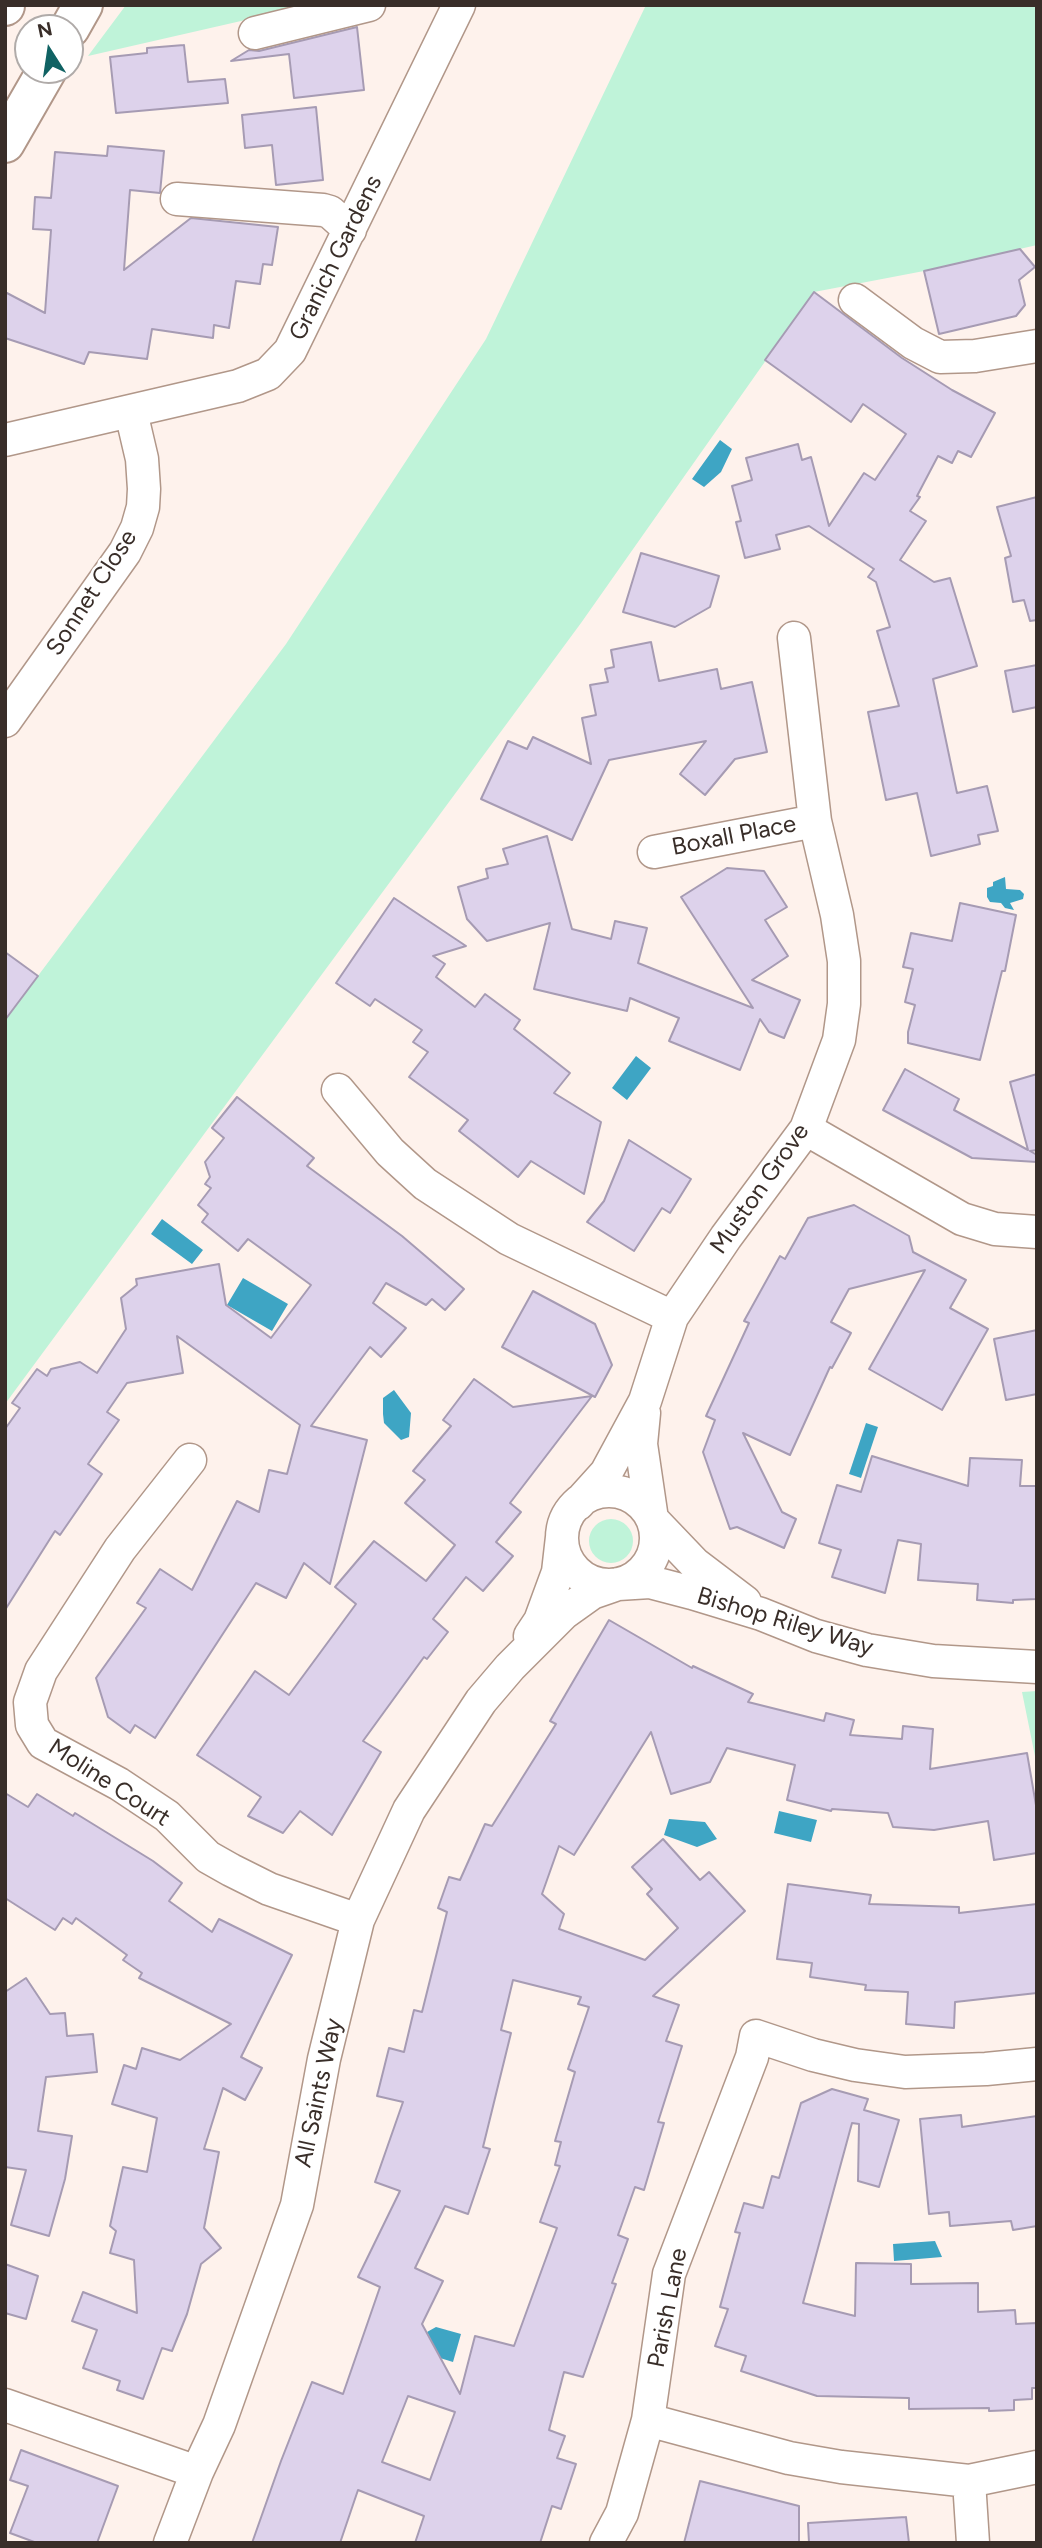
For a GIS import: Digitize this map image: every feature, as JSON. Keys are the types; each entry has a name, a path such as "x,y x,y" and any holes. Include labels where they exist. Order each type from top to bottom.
{"main road":[{"path":"5,143 39,84"}],"street":[{"path":"255,33 369,5"},
{"name":"Granich Gardens","path":"5,440 238,386 268,374 290,351 456,6"},
{"path":"177,199 330,212 350,230"},
{"path":"855,300 913,343 940,357 975,356 1037,346"},
{"name":"Sonnet Close","path":"5,721 125,552 137,528 143,508 144,489 142,459 131,412"},
{"name":"Muston Grove","path":"570,1517 606,1473 645,1401 672,1317 726,1237 806,1129 838,1040 844,1004 844,961 837,915 815,821 794,638"},
{"name":"Boxall Place","path":"654,852 815,821"},
{"path":"338,1090 390,1152 425,1184 509,1239 672,1317"},
{"path":"806,1129 962,1219 995,1229 1037,1232"},
{"path":"510,1667 564,1613 592,1593 640,1574 650,1561 656,1548 656,1533 641,1444 645,1401"},
{"name":"Moline Court","path":"190,1460 120,1549 41,1671 30,1702 32,1726 43,1743 119,1784 167,1816 208,1857 269,1889 358,1920"},
{"path":"618,1584 594,1583 579,1575 569,1563 563,1547 570,1517 590,1496 618,1492 633,1497 695,1564 761,1614"},
{"path":"510,1667 540,1621 558,1572 570,1517"},
{"name":"Bishop Riley Way","path":"618,1584 650,1582 692,1592 761,1614 816,1636 867,1650 933,1661 1037,1667"},
{"name":"All Saints Way","path":"170,2543 197,2472 219,2425 296,2205 324,2059 358,1920 409,1810 481,1702 510,1667"},
{"name":"Parish Lane","path":"606,2543 622,2513 648,2420 669,2274 752,2057 756,2036 845,2063 905,2072 1037,2064"},
{"path":"5,2405 197,2472"},
{"path":"648,2420 815,2463 969,2481 1037,2467"},
{"path":"969,2481 973,2543"}],"green space":[{"path":"126,5 311,5 88,56"},
{"path":"646,5 1037,5 1037,245 924,271 814,292 581,623 5,1404 5,1020 286,644 486,339"},
{"path":"611,1519 626,1526 633,1541 626,1556 611,1563 596,1556 589,1541 596,1526"},
{"path":"1037,1691 1037,1766 1022,1692"}],"water":[{"path":"720,440 732,449 721,472 704,487 692,479"},
{"path":"1005,877 1006,889 1020,890 1024,894 1023,899 1010,903 1014,910 1005,908 1001,903 990,902 987,897 987,888"},
{"path":"636,1056 651,1068 627,1100 612,1088"},
{"path":"162,1219 203,1250 192,1264 151,1234"},
{"path":"243,1278 288,1304 272,1331 227,1305"},
{"path":"394,1390 411,1413 409,1437 401,1440 384,1423 383,1398"},
{"path":"866,1423 878,1427 861,1478 849,1474"},
{"path":"779,1811 817,1820 811,1842 774,1833"},
{"path":"669,1819 705,1822 717,1839 697,1847 664,1835"},
{"path":"935,2241 942,2257 894,2261 893,2244"},
{"path":"436,2327 461,2334 453,2362 440,2358 427,2332"}],"building":[{"path":"357,27 364,90 294,98 289,54 231,61 249,50 259,51"},
{"path":"184,45 188,82 225,79 228,103 116,113 110,57 147,53 147,48"},
{"path":"316,107 323,180 276,185 272,145 245,148 242,115"},
{"path":"108,146 164,151 160,193 130,190 124,270 191,218 278,227 272,265 263,264 260,284 236,281 229,328 214,325 213,338 152,329 147,359 89,352 84,364 5,338 5,292 45,313 51,230 33,229 35,197 51,198 55,152 107,156"},
{"path":"1020,249 1035,267 1019,280 1025,305 1016,316 939,334 924,271"},
{"path":"814,292 902,358 995,413 971,457 958,451 952,463 938,456 917,496 920,497 910,511 926,521 900,560 934,582 950,578 977,666 933,679 957,793 987,786 998,831 978,835 980,844 931,856 917,793 886,800 868,712 899,706 877,631 890,627 876,582 868,577 874,569 809,526 776,535 780,549 745,558 736,522 741,521 732,486 752,480 746,458 798,444 802,460 811,457 829,526 864,473 875,480 906,434 863,404 851,422 765,360"},
{"path":"1037,497 1037,620 1030,621 1024,600 1013,602 1005,558 1011,556 997,507"},
{"path":"641,553 719,576 710,607 675,627 623,612"},
{"path":"651,642 659,681 717,669 721,689 752,682 767,752 735,759 705,795 680,774 706,741 609,760 572,840 481,799 508,741 527,749 533,737 591,764 582,718 596,715 590,685 608,682 605,669 614,667 611,650"},
{"path":"1037,665 1037,707 1013,712 1005,671"},
{"path":"547,836 572,929 611,939 615,921 647,928 638,963 753,1008 681,897 727,868 764,871 787,907 765,920 788,956 752,980 800,1000 784,1038 769,1032 760,1019 740,1070 669,1041 679,1018 630,998 627,1011 534,989 550,923 487,941 467,919 458,887 488,878 486,869 508,864 503,849"},
{"path":"394,898 466,946 433,956 445,964 436,977 475,1007 485,994 520,1020 514,1029 570,1073 554,1093 601,1122 584,1194 531,1161 518,1177 459,1131 468,1120 409,1077 428,1052 413,1042 422,1030 375,999 370,1006 336,983"},
{"path":"960,903 1016,915 1005,971 1002,971 980,1060 908,1043 915,1005 905,1002 913,969 903,967 911,933 952,941"},
{"path":"5,952 38,976 5,1020"},
{"path":"905,1069 959,1099 954,1110 1028,1150 1010,1082 1037,1074 1037,1150 1030,1151 1037,1155 1037,1162 972,1158 883,1110"},
{"path":"237,1097 314,1158 307,1166 402,1236 464,1289 445,1310 432,1299 426,1305 386,1283 373,1303 406,1328 381,1357 370,1347 311,1426 367,1440 330,1584 304,1563 286,1598 256,1583 155,1738 135,1725 130,1733 108,1717 96,1678 146,1608 137,1603 160,1569 192,1590 237,1501 259,1512 269,1470 287,1474 300,1425 177,1336 183,1373 127,1383 107,1412 119,1420 88,1464 102,1474 60,1535 55,1531 5,1610 5,1429 20,1408 12,1403 37,1369 47,1376 51,1369 80,1362 97,1373 126,1329 121,1298 137,1285 136,1279 219,1264 226,1305 271,1338 311,1285 248,1239 238,1251 202,1222 208,1214 198,1205 211,1188 205,1184 210,1177 205,1162 224,1138 212,1128"},
{"path":"629,1140 691,1179 670,1213 662,1208 634,1251 587,1222 604,1201"},
{"path":"854,1205 909,1236 913,1252 966,1280 950,1308 988,1329 942,1410 869,1369 925,1270 849,1289 831,1322 851,1333 832,1368 830,1367 790,1455 743,1433 782,1512 796,1519 784,1548 737,1527 730,1529 703,1452 715,1420 706,1416 749,1323 744,1321 780,1256 785,1259 808,1218"},
{"path":"533,1291 595,1324 612,1365 595,1397 502,1347"},
{"path":"1037,1330 1037,1394 1006,1400 994,1339"},
{"path":"474,1379 513,1407 592,1396 510,1503 521,1512 496,1542 513,1556 483,1591 466,1577 433,1619 448,1632 427,1659 424,1657 363,1741 381,1752 332,1835 300,1811 283,1833 248,1816 261,1797 197,1755 255,1671 289,1695 356,1604 335,1587 374,1541 426,1581 455,1545 405,1503 425,1480 413,1471 451,1426 443,1420"},
{"path":"872,1456 968,1486 970,1458 1022,1460 1020,1486 1037,1486 1037,1599 1013,1600 1013,1603 977,1600 978,1584 918,1580 921,1544 898,1540 885,1593 832,1577 841,1550 819,1543 837,1485 861,1492"},
{"path":"609,1620 692,1668 693,1666 753,1694 748,1702 824,1721 826,1713 854,1720 850,1735 902,1739 903,1726 933,1729 930,1769 1027,1753 1037,1811 1037,1853 994,1860 988,1821 934,1830 893,1827 888,1813 831,1811 787,1800 795,1765 727,1748 710,1782 671,1794 651,1732 574,1855 559,1846 542,1894 564,1914 559,1929 645,1960 678,1928 647,1894 652,1889 632,1867 663,1839 700,1880 709,1872 745,1911 653,1996 679,2005 666,2041 682,2046 658,2122 664,2123 644,2190 635,2187 618,2235 628,2239 612,2283 616,2284 583,2377 564,2372 549,2430 565,2436 557,2458 576,2464 561,2509 552,2506 540,2543 415,2543 424,2516 358,2490 340,2543 252,2543 312,2382 343,2394 380,2287 358,2277 400,2191 375,2182 403,2102 377,2096 389,2048 404,2052 414,2010 422,2012 447,1912 438,1908 449,1877 460,1880 485,1824 492,1826 556,1724 550,1721","holes":["513,1980 581,1997 578,2004 589,2007 568,2069 575,2072 555,2141 561,2142 555,2165 560,2166 540,2222 557,2228 514,2346 475,2336 460,2394 422,2324 443,2281 415,2268 445,2206 468,2214 490,2149 483,2147 511,2033 501,2030","408,2396 455,2412 430,2480 382,2462"]},
{"path":"5,1793 28,1807 37,1794 73,1816 75,1813 153,1861 182,1883 169,1901 212,1932 219,1919 292,1955 241,2057 262,2068 245,2100 223,2088 204,2149 219,2152 204,2228 221,2248 201,2264 187,2314 172,2351 162,2348 143,2399 117,2390 120,2381 83,2368 97,2330 72,2321 83,2292 137,2313 134,2260 110,2253 116,2231 110,2226 123,2167 147,2172 157,2118 112,2104 124,2065 136,2069 142,2048 180,2060 231,2024 139,1978 142,1973 123,1960 127,1955 76,1918 72,1924 63,1918 55,1930 5,1898"},
{"path":"788,1884 871,1895 869,1904 959,1907 959,1913 1037,1904 1037,1993 955,2002 954,2028 906,2024 908,1992 865,1990 866,1985 810,1977 812,1963 777,1959"},
{"path":"26,1978 50,2014 65,2013 67,2036 93,2034 97,2072 46,2077 38,2131 72,2136 65,2179 49,2236 11,2225 26,2170 5,2167 5,1992"},
{"path":"832,2089 868,2099 864,2110 899,2120 879,2187 858,2181 859,2124 852,2123 803,2303 855,2316 856,2263 911,2264 911,2284 978,2283 978,2312 1015,2310 1016,2324 1037,2323 1037,2388 1032,2388 1032,2399 1014,2400 1014,2410 909,2409 909,2398 817,2396 741,2371 746,2356 715,2346 728,2309 720,2307 740,2233 735,2232 744,2203 763,2208 772,2176 779,2178 801,2103"},
{"path":"961,2115 962,2127 1037,2116 1037,2226 1013,2230 1011,2221 950,2226 949,2212 929,2214 920,2119"},
{"path":"5,2264 38,2276 26,2319 5,2313"},
{"path":"21,2450 118,2486 97,2543 37,2543 10,2533 28,2486 10,2480"},
{"path":"700,2481 799,2506 799,2543 684,2543"},
{"path":"906,2517 909,2543 809,2543 808,2523"}]}
